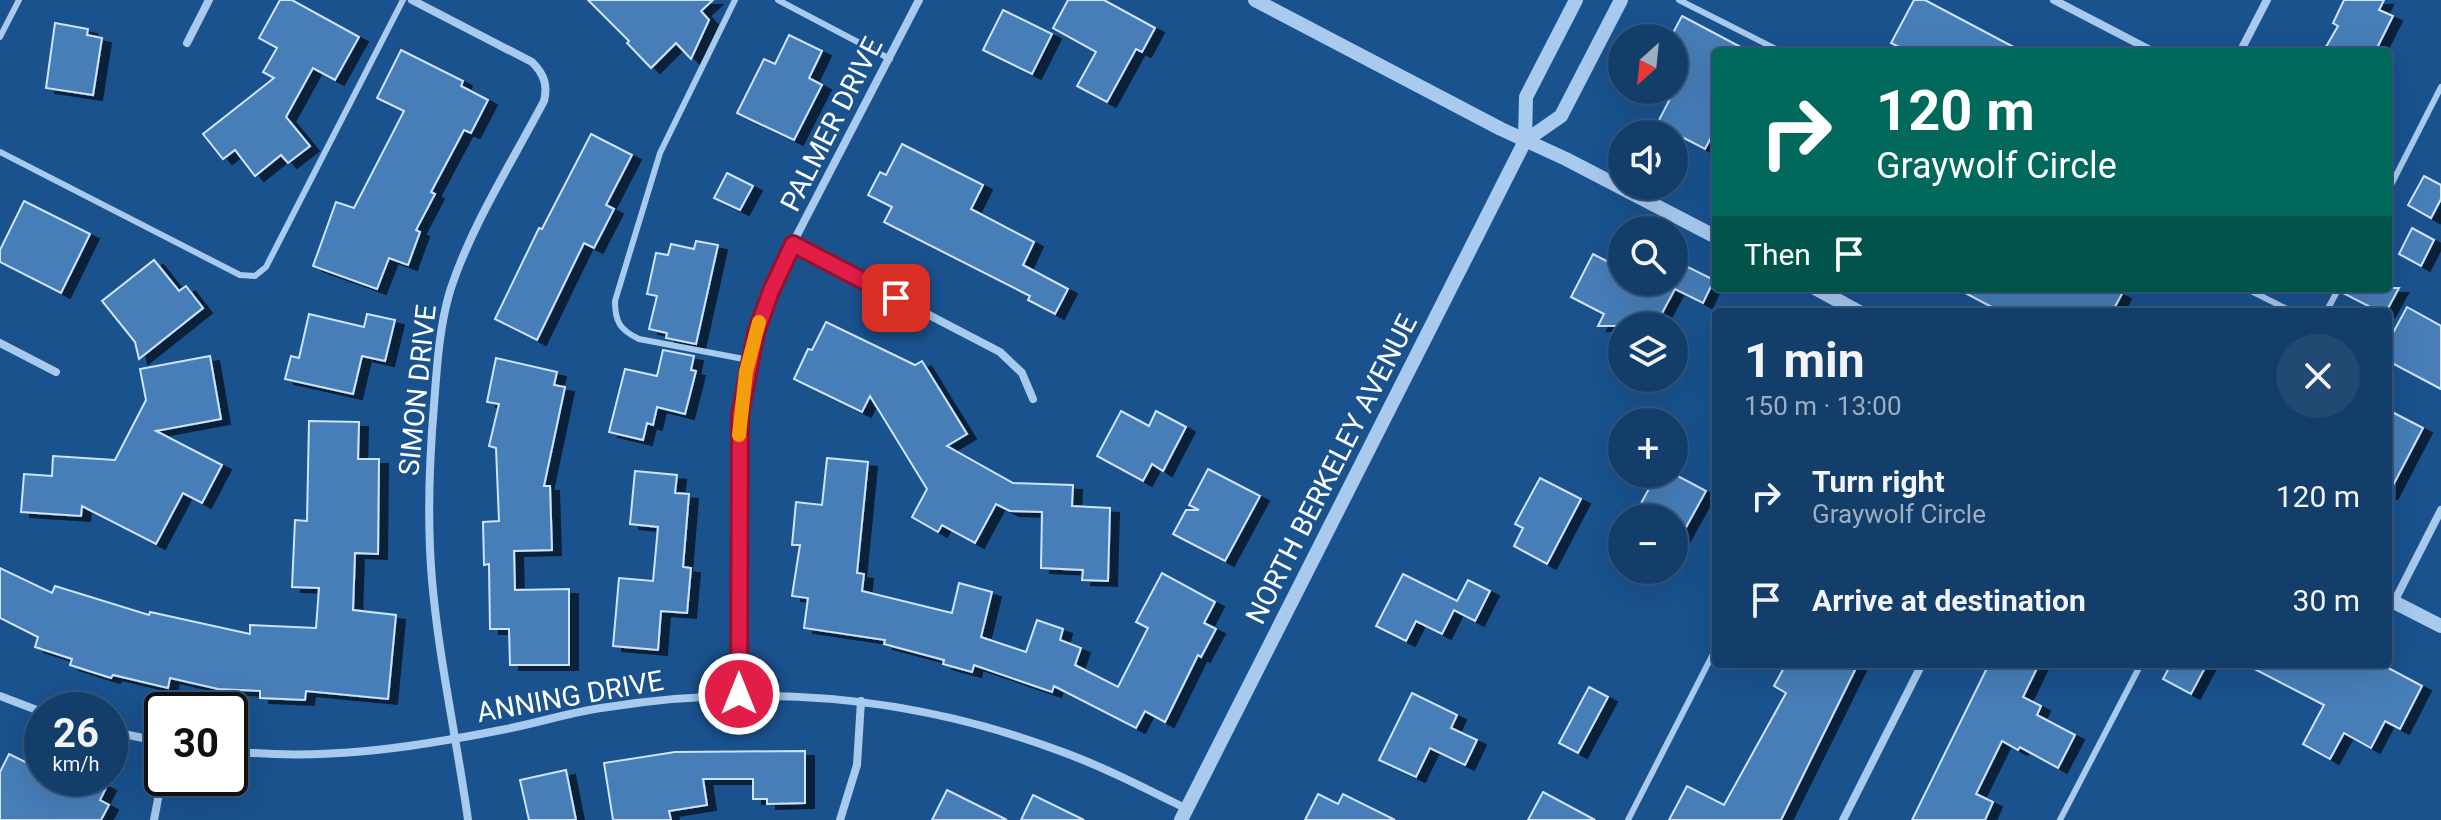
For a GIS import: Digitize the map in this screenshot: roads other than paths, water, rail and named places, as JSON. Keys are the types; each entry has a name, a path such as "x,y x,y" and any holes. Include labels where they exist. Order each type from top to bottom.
{"street":[{"path":"187,43 209,0"},
{"name":"SIMON DRIVE","path":"412,0 532,62 540,70 546,90 544,101 463,258 449,295 440,343 429,468 430,550 438,632 457,738"},
{"name":"PALMER DRIVE","path":"739,694 739,427 749,360 765,305 793,244 919,0"},
{"path":"1255,0 1712,235"},
{"name":"NORTH BERKELEY AVENUE","path":"1184,814 1525,141 1526,97 1576,0"},
{"name":"NORTH BERKELEY AVENUE","path":"1525,141 1561,116 1621,0"},
{"path":"2054,0 2146,48"},
{"path":"2242,48 2267,0"},
{"path":"793,244 1000,352 1027,380 1033,399"},
{"path":"1822,292 1852,308"},
{"path":"0,343 56,372"},
{"path":"2392,598 2441,510"},
{"path":"2392,601 2441,626"},
{"path":"1843,820 1920,668"},
{"name":"ANNING DRIVE","path":"248,752 283,755 358,753 457,738 601,708 739,694 861,701 930,713 1031,741 1091,763 1184,814"},
{"path":"0,696 24,705"},
{"path":"840,820 857,765 861,701"},
{"path":"457,738 468,820"},
{"path":"154,820 159,796"}],"lane":[{"path":"0,37 19,0"},
{"path":"0,152 240,275 255,276 266,267 403,0"},
{"path":"735,0 660,153 615,301 615,313 618,325 639,339 749,360"},
{"path":"778,0 890,59"},
{"path":"1679,0 1774,48"},
{"path":"2392,183 2441,87"},
{"path":"2253,292 2285,308"},
{"path":"1628,820 1712,656"},
{"path":"2060,820 2139,668"}]}
